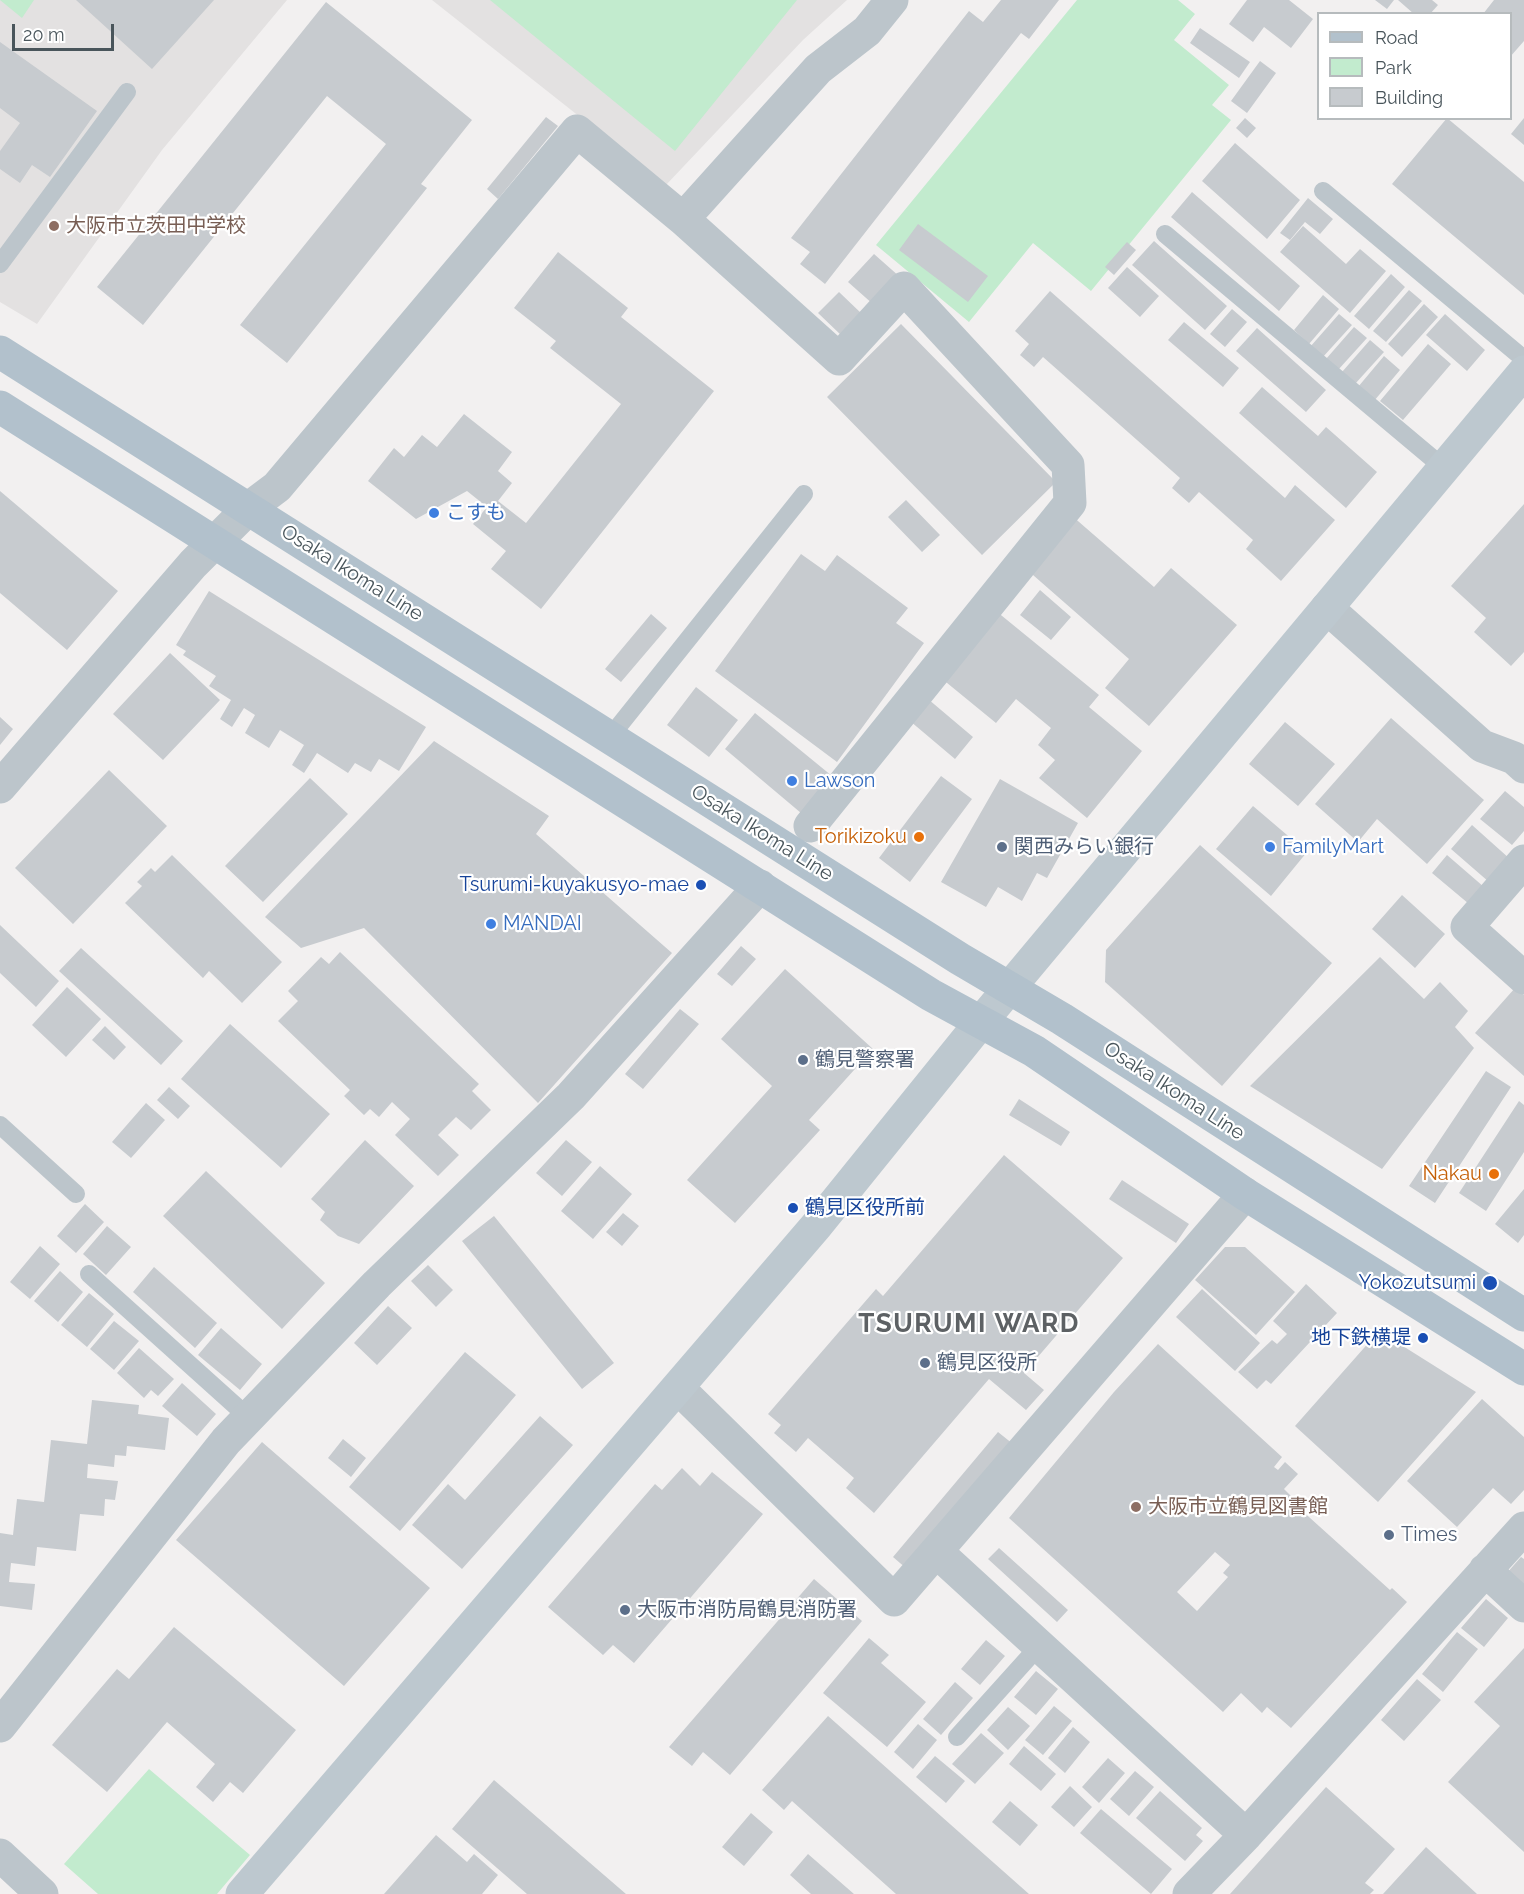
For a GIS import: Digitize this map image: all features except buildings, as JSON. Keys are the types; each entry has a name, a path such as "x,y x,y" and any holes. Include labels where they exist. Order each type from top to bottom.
{"main road":[{"name":"Osaka Ikoma Line","path":"0,352 1524,1315"},
{"path":"0,407 931,995 1034,1051 1245,1194 1524,1369"}],"street":[{"path":"683,219 818,69 867,31 892,0"},
{"path":"0,787 215,541 249,508 277,487 577,131 683,219 839,359 904,288 1068,465 1070,503 810,826"},
{"path":"242,1894 816,1225 1009,988 1524,372"},
{"path":"1327,608 1482,746 1514,758 1524,767"},
{"path":"1524,861 1467,927 1524,978"},
{"path":"4,1714 226,1441 376,1284 571,1096 760,886"},
{"path":"678,1388 894,1600 938,1553 1245,1194"},
{"path":"1189,1894 1246,1835 1524,1528"},
{"path":"938,1553 1246,1835"},
{"path":"1485,1570 1524,1606"},
{"path":"0,1855 42,1894"}],"lane":[{"path":"0,264 127,92"},
{"path":"1323,191 1524,359"},
{"path":"1165,234 1444,468"},
{"path":"610,737 804,494"},
{"path":"0,1125 76,1194"},
{"path":"88,1274 248,1417"},
{"path":"957,1737 1039,1646"}],"shaded area":[{"name":"大阪市立茨田中学校","path":"0,0 287,0 162,150 37,324 0,302"},
{"path":"432,0 847,0 803,40 666,185"}],"green space":[{"path":"0,0 34,0 22,18"},
{"path":"490,0 797,0 675,151"},
{"path":"1077,0 1178,0 1195,14 1174,40 1229,85 1212,105 1231,120 1091,291 1033,243 969,322 876,245"},
{"path":"149,1769 250,1855 217,1894 98,1894 64,1864"}],"place":[{"name":"大阪市立茨田中学校","path":"54,226"},
{"name":"こすも","path":"434,513"},
{"name":"Lawson","path":"792,781"},
{"name":"Torikizoku","path":"919,837"},
{"name":"関西みらい銀行","path":"1002,847"},
{"name":"FamilyMart","path":"1270,847"},
{"name":"Tsurumi-kuyakusyo-mae","path":"701,885"},
{"name":"MANDAI","path":"491,924"},
{"name":"鶴見警察署","path":"803,1060"},
{"name":"Nakau","path":"1494,1174"},
{"name":"鶴見区役所前","path":"793,1208"},
{"name":"Yokozutsumi","path":"1490,1283"},
{"name":"地下鉄横堤","path":"1423,1338"},
{"name":"鶴見区役所","path":"925,1363"},
{"name":"大阪市立鶴見図書館","path":"1136,1507"},
{"name":"Times","path":"1389,1535"},
{"name":"大阪市消防局鶴見消防署","path":"625,1610"}],"district":[{"name":"TSURUMI WARD","path":"969,1324"}]}
